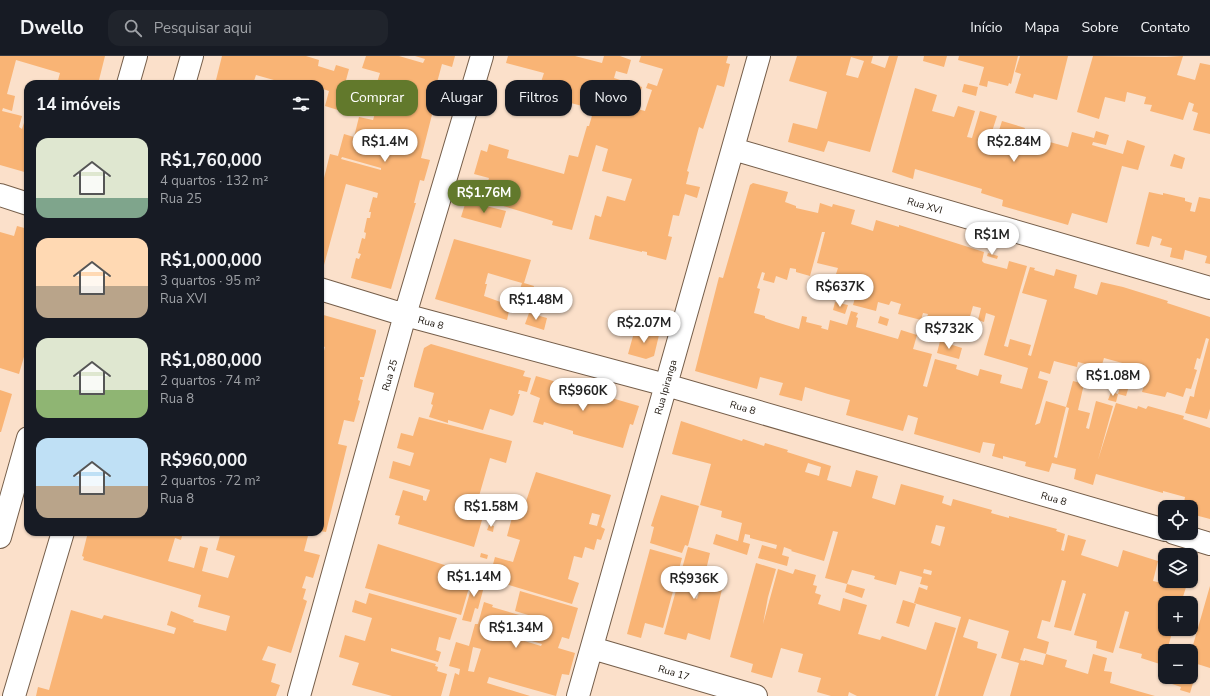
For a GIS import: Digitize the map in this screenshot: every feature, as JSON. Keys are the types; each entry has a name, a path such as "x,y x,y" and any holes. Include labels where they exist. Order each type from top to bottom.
{"street":[{"path":"129,80 136,56"},
{"path":"185,80 192,56"},
{"name":"Rua 25","path":"299,696 405,315 482,56"},
{"name":"Rua Ipiranga","path":"578,696 759,56"},
{"name":"Rua XVI","path":"733,149 1210,288"},
{"path":"0,195 24,203"},
{"name":"Rua 8","path":"324,290 405,315 666,385 1158,528"},
{"path":"0,537 24,452"},
{"path":"14,696 62,536"},
{"path":"1197,540 1210,544"},
{"name":"Rua 17","path":"592,648 756,696"}],"building":[{"path":"0,56 105,56 99,80 58,80 60,73 16,60 7,94 15,96 12,111 3,108 2,111 22,116 19,127 22,129 24,123 24,172 0,165"},
{"path":"222,56 306,56 319,60 318,66 334,71 336,65 349,69 346,80 336,80 336,109 325,106 329,91 324,89 324,80 274,80 256,75 254,80 216,80"},
{"path":"366,56 399,56 423,63 425,59 415,56 455,56 452,67 442,64 438,80 426,80 426,116 432,116 421,158 430,160 424,181 420,180 414,203 416,203 391,289 351,278 356,258 359,259 361,254 358,253 362,238 365,239 366,233 364,232 367,218 370,218 371,212 369,212 373,197 377,198 378,193 346,184 324,265 324,178 330,154 338,156 344,134 354,137 359,117 373,120 374,116 418,116 418,80 378,80 380,73 362,68","holes":["342,157 381,168 381,170 341,159"]},
{"path":"508,56 575,56 602,63 604,56 620,56 631,60 627,74 616,71 614,78 620,80 580,80 580,105 572,103 572,80 542,80 544,73 506,63"},
{"path":"641,56 728,56 726,63 730,64 724,87 717,85 703,129 699,127 687,171 689,172 686,184 700,187 697,198 685,194 679,216 673,215 668,236 672,237 666,260 647,255 647,252 589,239 595,215 601,217 607,196 625,201 632,179 602,171 608,149 596,145 572,230 552,225 553,221 483,200 489,178 474,174 481,150 487,152 489,144 509,150 507,158 564,174 569,155 578,157 587,126 589,126 592,116 641,116 641,110 645,111 652,90 646,88 648,83 657,86 663,69 639,62"},
{"path":"797,56 873,56 871,63 885,68 889,56 898,56 870,152 828,141 824,152 788,142 793,123 817,129 827,92 789,81","holes":["851,57 864,61 858,78 846,75"]},
{"path":"924,56 947,56 944,67 923,61"},
{"path":"959,56 1018,56 1011,84 1009,83 1008,86 988,81 987,87 979,85 984,67 958,60"},
{"path":"1020,56 1068,56 1057,100 1034,94 1033,98 1015,93 1021,74 1015,72"},
{"path":"1093,56 1183,56 1177,75 1195,80 1200,63 1210,65 1210,134 1193,130 1198,113 1192,111 1194,104 1189,102 1183,120 1150,111 1152,105 1144,104 1146,97 1127,92 1125,102 1105,97 1099,119 1077,112"},
{"path":"964,84 978,87 976,96 962,92"},
{"path":"915,88 937,95 932,111 954,117 958,106 975,111 967,137 972,138 980,111 997,116 988,144 994,146 1002,121 1025,128 1022,136 1045,143 1046,141 1068,147 1072,132 1094,138 1096,131 1109,135 1106,145 1093,142 1092,145 1123,154 1127,140 1145,146 1138,170 1122,166 1107,223 1072,213 1068,225 1002,206 1003,200 981,193 982,189 915,169 913,179 892,172"},
{"path":"1174,154 1185,158 1182,169 1170,166"},
{"path":"753,183 788,192 785,202 796,206 796,208 818,213 820,203 832,207 833,204 855,210 851,224 873,231 876,220 899,227 899,225 984,252 982,261 984,263 1007,269 1009,261 1027,266 1004,346 1008,347 1010,339 1031,345 1028,355 1031,356 1047,300 1022,293 1030,267 1035,268 1034,270 1054,276 1056,269 1077,275 1074,288 1097,295 1101,282 1168,301 1167,303 1210,317 1210,409 1207,419 1185,413 1190,396 1194,397 1209,339 1206,338 1200,359 1197,358 1194,369 1197,370 1191,389 1186,388 1183,397 1167,392 1165,397 1142,392 1145,382 1123,376 1126,364 1104,358 1101,368 1078,362 1077,367 1054,361 1050,374 1040,371 1038,378 1048,381 1035,425 1040,423 1046,401 1066,407 1073,381 1084,384 1078,410 1090,413 1086,428 1089,429 1096,401 1113,406 1098,460 1116,403 1137,409 1138,406 1146,409 1148,406 1184,416 1183,419 1210,428 1210,519 1198,516 1198,500 1184,500 1185,497 1163,491 1163,493 1096,474 1093,485 1074,479 1076,469 1052,463 1049,472 1025,466 1026,462 1003,456 1003,459 992,456 995,444 983,442 980,453 914,434 918,418 908,415 903,431 846,415 850,400 805,387 802,401 779,395 783,383 760,377 757,389 695,371 719,277 723,278 750,185","holes":["822,232 825,232 817,263 838,268 833,283 857,291 853,305 876,311 878,302 889,305 891,301 901,304 898,314 921,320 923,313 928,314 927,317 945,322 943,331 957,335 955,339 963,341 973,306 981,308 978,320 984,322 986,313 995,316 984,355 1028,368 1022,389 1000,383 1002,375 980,369 978,376 956,369 957,365 935,359 927,387 923,386 932,354 913,349 917,335 901,330 898,339 856,327 858,318 856,317 858,313 851,311 847,325 830,320 828,330 821,328 822,326 806,322 807,317 802,316 799,329 754,313 760,289 757,288 762,272 765,273 763,280 774,283 776,276 787,280 790,268 796,269 796,272 810,276","1066,407 1069,408 1057,458 1054,457"]},
{"path":"1149,192 1163,195 1163,193 1185,198 1185,201 1192,203 1190,211 1195,212 1199,197 1210,199 1210,264 1205,263 1207,256 1185,250 1183,260 1170,257 1172,248 1160,245 1162,239 1152,236 1149,247 1136,244"},
{"path":"466,201 506,211 501,228 461,217"},
{"path":"17,226 24,228 24,357 19,374 0,368 0,232 14,236"},
{"path":"454,239 531,260 524,283 534,286 528,308 515,304 522,283 488,273 484,296 506,304 504,310 509,311 507,320 435,299"},
{"path":"988,253 998,256 997,259 987,256"},
{"path":"835,302 848,305 845,314 833,310"},
{"path":"529,313 547,318 544,330 525,324"},
{"path":"324,315 376,330 364,377 360,377 360,379 363,380 358,400 360,401 354,422 344,420 338,444 347,446 326,532 324,532"},
{"path":"880,316 889,319 887,326 878,323"},
{"path":"635,329 659,335 654,356 646,359 628,354"},
{"path":"940,341 962,348 959,359 937,353"},
{"path":"431,344 525,371 523,376 531,378 527,392 519,390 518,394 520,394 514,414 512,416 490,409 483,430 448,420 448,423 429,417 433,405 431,404 434,393 414,387 414,384 424,348"},
{"path":"536,376 639,406 633,425 630,424 623,448 573,434 573,431 544,422 543,425 533,422 540,398 530,394"},
{"path":"1121,383 1129,386 1126,396 1118,394"},
{"path":"0,390 12,394 1,432 0,432"},
{"path":"1111,392 1118,394 1116,402 1108,400"},
{"path":"419,417 512,441 506,463 490,458 477,503 480,504 475,519 482,520 474,547 398,524 400,516 395,515 403,490 423,496 423,500 426,501 430,490 389,478 393,461 410,466 414,453 397,448 401,433 413,436"},
{"path":"681,421 742,441 743,439 764,446 765,443 788,450 787,452 831,466 827,480 851,487 856,470 878,476 872,498 895,505 901,484 944,496 942,503 951,506 953,499 992,510 991,513 1009,518 1009,516 1057,529 1056,531 1065,534 1061,550 1064,551 1068,535 1086,540 1081,555 1118,567 1123,550 1158,561 1153,581 1158,582 1158,588 1186,588 1183,596 1158,596 1158,636 1171,636 1169,644 1158,644 1158,663 1141,658 1142,654 1119,648 1129,612 1125,611 1113,653 1096,648 1097,641 1074,635 1086,594 1083,593 1071,631 1054,627 1066,581 1062,580 1050,622 1042,620 1037,638 1049,642 1046,654 1067,660 1065,667 1088,674 1093,654 1107,658 1104,671 1112,672 1110,683 1155,696 1010,696 1019,663 1001,658 1009,631 969,619 963,637 978,642 977,648 997,654 983,696 938,696 961,617 914,603 919,587 927,590 928,586 920,584 922,577 900,571 896,585 874,579 875,576 852,570 847,584 825,578 838,532 833,531 824,561 791,551 792,550 784,547 782,555 789,557 787,566 758,558 762,545 776,549 777,545 750,538 750,535 745,534 743,542 750,544 747,555 713,544 716,534 738,541 742,523 721,517 722,511 700,505 711,464 672,454","holes":["808,463 821,467 819,476 805,472","936,525 945,527 940,546 931,543","924,569 932,571 931,575 923,573","1024,648 1046,654 1043,665 1020,660"]},
{"path":"536,472 611,495 601,527 605,529 601,540 597,539 594,550 585,547 582,558 574,556 568,579 579,583 572,604 489,579 495,557 513,562 520,540 507,536 513,514 521,516","holes":["592,513 600,515 597,526 589,524"]},
{"path":"661,495 699,506 688,546 685,545 682,553 650,543 654,527 651,526"},
{"path":"489,525 494,526 493,532 487,530"},
{"path":"87,536 182,536 181,540 175,538 168,561 194,568 200,546 208,548 202,571 228,578 235,556 216,550 220,536 308,536 304,551 320,555 313,578 306,576 302,588 306,589 303,599 307,601 291,653 268,646 262,660 276,664 271,682 280,685 276,696 36,696 38,687 49,690 71,610 102,619 104,615 174,634 176,628 167,625 171,611 194,620 193,622 226,631 230,616 198,607 201,595 83,560 84,557 82,556"},
{"path":"378,544 473,574 461,615 365,588"},
{"path":"688,547 710,553 706,570 703,569 695,598 697,599 703,579 723,585 710,640 688,633 686,640 664,634"},
{"path":"650,549 682,558 663,628 645,623 641,638 627,634"},
{"path":"481,553 488,555 487,559 480,557"},
{"path":"756,563 776,569 768,597 763,624 778,569 793,574 795,569 816,575 813,585 817,586 815,593 821,595 818,604 840,611 843,598 867,605 858,634 880,640 882,636 926,650 935,622 956,628 935,696 857,696 849,692 848,696 831,696 817,692 821,678 798,672 803,654 781,648 772,678 751,672 753,664 730,657"},
{"path":"475,575 486,579 478,609 475,608 471,622 462,620"},
{"path":"847,584 865,589 862,598 845,592"},
{"path":"1210,586 1210,668 1198,664 1198,644 1193,644 1196,636 1198,636 1198,628"},
{"path":"520,591 578,608 569,639 562,637 558,648 575,653 569,675 562,674 556,696 489,677 487,683 530,696 449,696 455,673 459,675 460,669 449,666 456,642 469,646 475,624 478,624 484,602 493,605 492,607 547,623 548,621 515,611","holes":["486,627 542,644 541,646 485,629","473,647 481,649 474,672 468,671"]},
{"path":"369,593 457,618 450,640 439,637 436,650 441,652 438,662 391,648 391,651 436,664 435,666 438,667 437,671 447,674 441,696 392,696 352,685 359,663 339,657 345,635 365,641 372,618 352,612 355,600 366,604"},
{"path":"903,600 916,604 909,627 896,623"},
{"path":"1172,684 1193,684 1190,693 1180,690 1181,687"}]}
